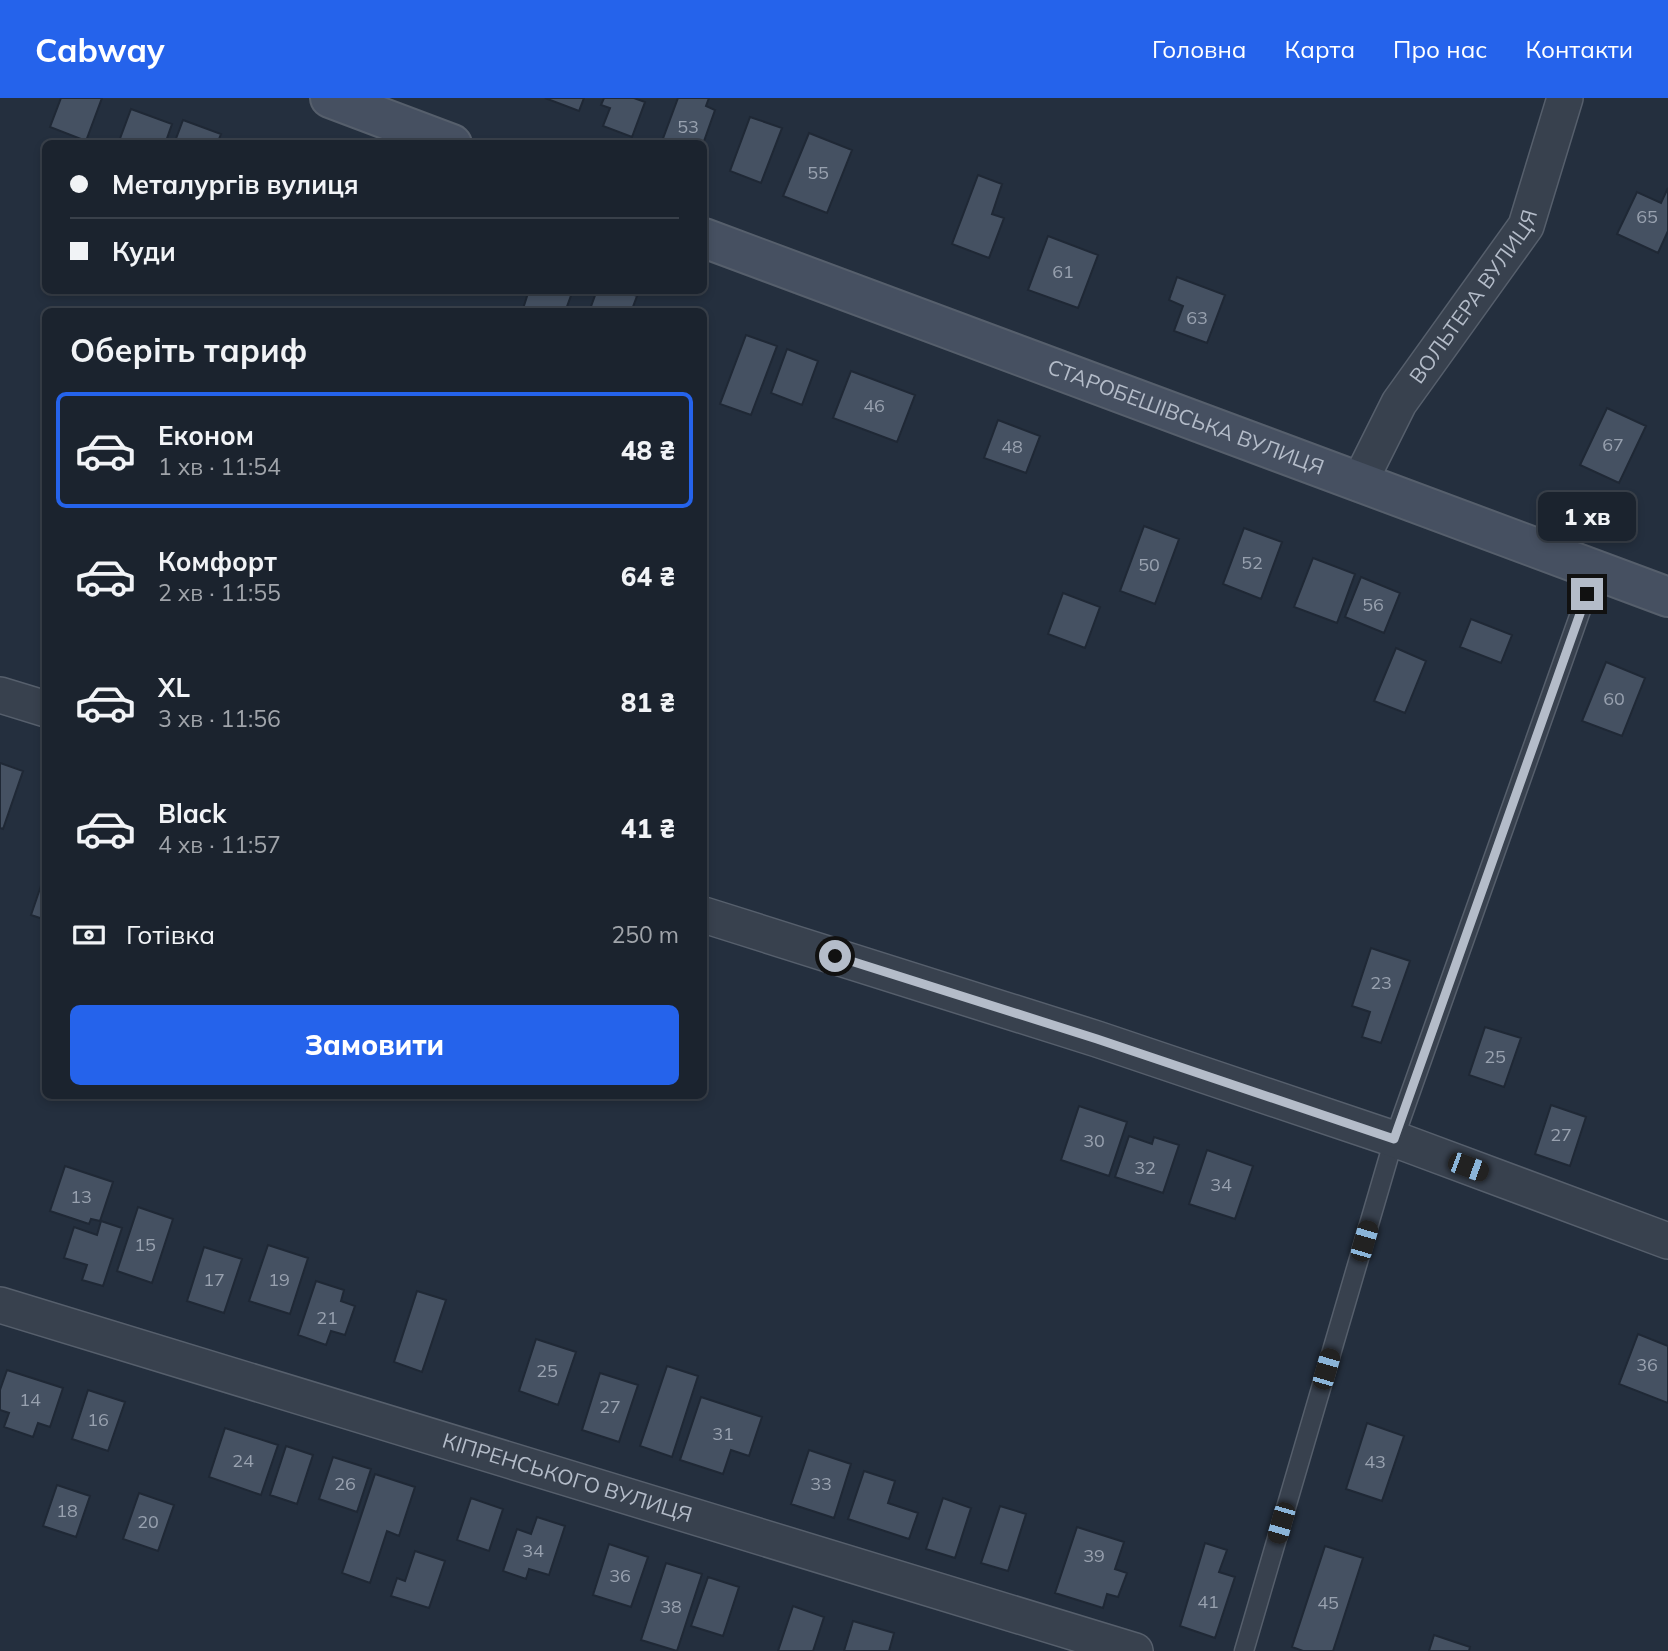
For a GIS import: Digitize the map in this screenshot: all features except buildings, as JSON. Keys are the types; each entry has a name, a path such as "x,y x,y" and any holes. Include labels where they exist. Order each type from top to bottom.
{"main road":[{"path":"330,98 441,140"},
{"name":"СТАРОБЕШІВСЬКА ВУЛИЦЯ","path":"707,238 1668,597"}],"street":[{"name":"ВОЛЬТЕРА ВУЛИЦЯ","path":"1359,483 1399,402 1526,226 1564,98"},
{"path":"0,695 42,708"},
{"path":"707,916 1097,1039 1394,1139 1668,1241"},
{"name":"КІПРЕНСЬКОГО ВУЛИЦЯ","path":"0,1306 1135,1651"}],"lane":[{"path":"1244,1651 1394,1139 1596,568"}],"route":[{"path":"835,956 1097,1039 1394,1139 1587,594"}]}
